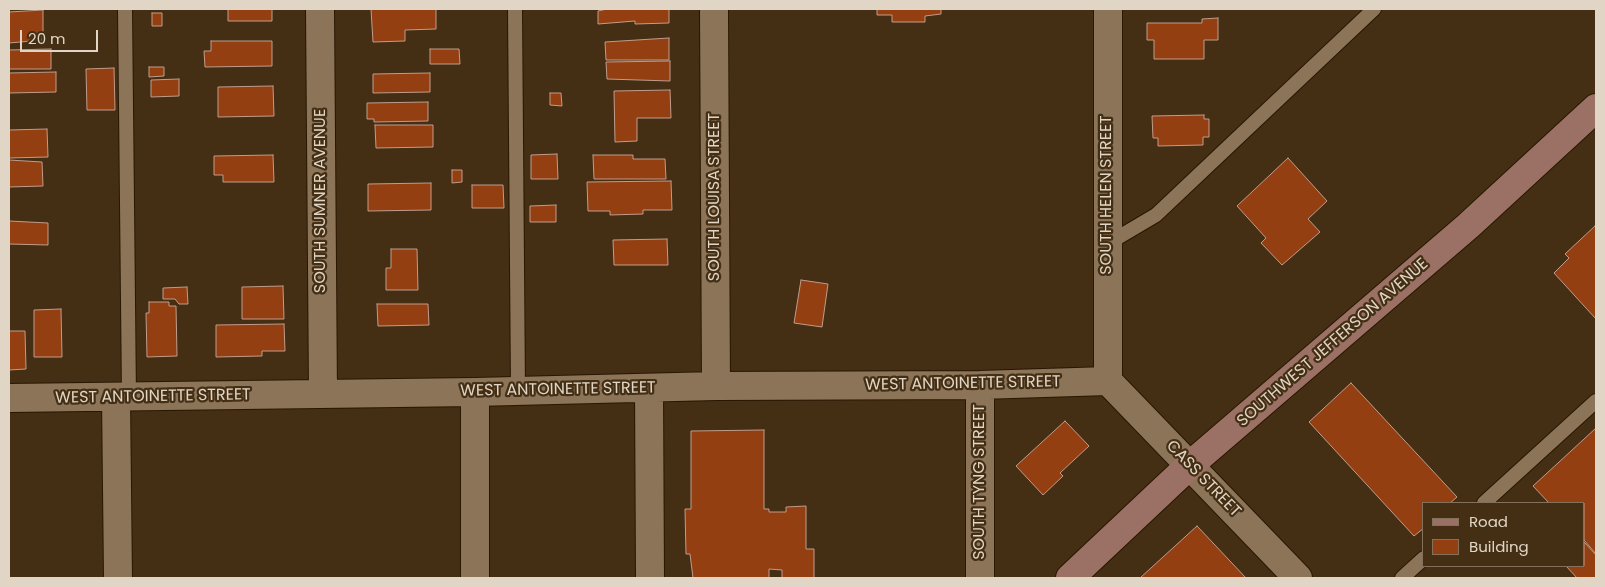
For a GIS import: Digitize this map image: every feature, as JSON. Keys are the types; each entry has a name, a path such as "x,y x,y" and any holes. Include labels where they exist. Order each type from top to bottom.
{"main road":[{"name":"SOUTHWEST JEFFERSON AVENUE","path":"1070,578 1190,465 1468,226 1596,108"}],"street":[{"name":"SOUTH SUMNER AVENUE","path":"320,9 323,394"},
{"name":"SOUTH LOUISA STREET","path":"714,9 716,386"},
{"name":"SOUTH HELEN STREET","path":"1108,9 1106,245 1108,380"},
{"name":"WEST ANTOINETTE STREET","path":"9,398 122,398 716,386 980,385 1108,380"},
{"name":"CASS STREET","path":"1108,380 1298,578"},
{"name":"SOUTH TYNG STREET","path":"980,385 980,578"},
{"path":"649,388 650,578"},
{"path":"475,392 475,578"},
{"path":"118,578 122,398"}],"lane":[{"path":"122,398 125,9"},
{"path":"515,9 518,391"},
{"path":"1106,245 1156,215 1374,9"},
{"path":"1485,502 1596,401"},
{"path":"1402,578 1422,560"}],"building":[{"path":"228,9 272,9 272,21 228,21"},
{"path":"371,9 436,9 436,29 405,30 405,41 373,42"},
{"path":"607,9 669,9 669,23 635,24 635,21 598,24 598,11"},
{"path":"877,9 941,9 941,14 925,16 925,22 892,22 892,15 877,15"},
{"path":"43,10 43,40 9,43 9,12"},
{"path":"152,13 162,13 162,26 152,26"},
{"path":"1218,18 1218,40 1204,40 1204,59 1154,59 1154,40 1147,40 1147,23 1202,23 1202,19"},
{"path":"669,38 669,60 606,60 605,42"},
{"path":"211,41 272,41 272,66 205,67 204,51 211,51"},
{"path":"51,49 51,69 9,69 9,50"},
{"path":"430,49 459,49 460,64 430,64"},
{"path":"670,61 670,81 607,79 606,62"},
{"path":"149,67 164,67 164,76 149,77"},
{"path":"114,68 115,110 87,110 86,69"},
{"path":"56,72 56,92 9,93 9,73"},
{"path":"430,73 430,92 373,93 373,74"},
{"path":"179,79 179,96 151,97 151,80"},
{"path":"273,86 274,116 218,117 218,87"},
{"path":"670,90 671,118 637,118 637,141 615,142 614,91"},
{"path":"550,93 561,93 562,106 550,105"},
{"path":"428,102 428,121 374,122 374,119 367,119 367,103"},
{"path":"1204,115 1204,119 1209,119 1209,137 1203,137 1203,145 1158,146 1158,138 1153,138 1152,116"},
{"path":"375,125 433,125 433,147 376,148"},
{"path":"47,129 48,157 9,158 9,130"},
{"path":"557,154 558,179 531,179 531,155"},
{"path":"273,155 274,182 223,182 223,175 214,175 214,156"},
{"path":"593,155 633,155 633,159 665,159 666,179 594,179"},
{"path":"1288,158 1327,201 1308,219 1320,232 1282,265 1261,243 1266,238 1237,206"},
{"path":"9,160 42,162 43,186 9,187"},
{"path":"452,170 462,170 462,182 452,183"},
{"path":"671,181 672,210 643,210 643,214 610,215 610,211 588,211 587,182"},
{"path":"431,183 431,210 368,211 368,184"},
{"path":"472,185 503,185 504,208 472,208"},
{"path":"556,205 556,222 530,222 530,206"},
{"path":"9,221 48,223 48,245 9,244"},
{"path":"1595,226 1596,319 1554,273 1569,258 1565,254"},
{"path":"667,239 668,265 614,265 613,240"},
{"path":"391,249 417,249 418,290 386,290 386,268 391,268"},
{"path":"801,280 828,284 822,327 794,323"},
{"path":"283,286 284,319 242,319 242,287"},
{"path":"187,287 188,304 179,304 175,299 163,299 163,288"},
{"path":"149,302 169,302 169,306 176,306 177,356 147,357 146,313 149,313"},
{"path":"377,304 428,304 429,325 378,326"},
{"path":"61,309 62,357 34,357 34,310"},
{"path":"284,324 285,351 262,351 262,356 216,357 216,325"},
{"path":"9,331 25,331 26,369 9,370"},
{"path":"1351,383 1457,497 1451,502 1422,502 1422,530 1414,536 1309,422"},
{"path":"1065,421 1089,446 1060,473 1063,476 1043,495 1016,466"},
{"path":"1596,428 1596,554 1585,541 1585,502 1548,502 1533,486"},
{"path":"764,430 764,509 769,509 769,512 786,512 786,507 806,506 806,549 814,549 814,578 782,578 782,570 769,569 769,578 693,578 690,554 686,554 685,509 691,509 691,431"},
{"path":"1197,526 1246,578 1140,578"},
{"path":"1585,543 1596,555 1596,578 1577,578 1567,567 1585,567"}]}
